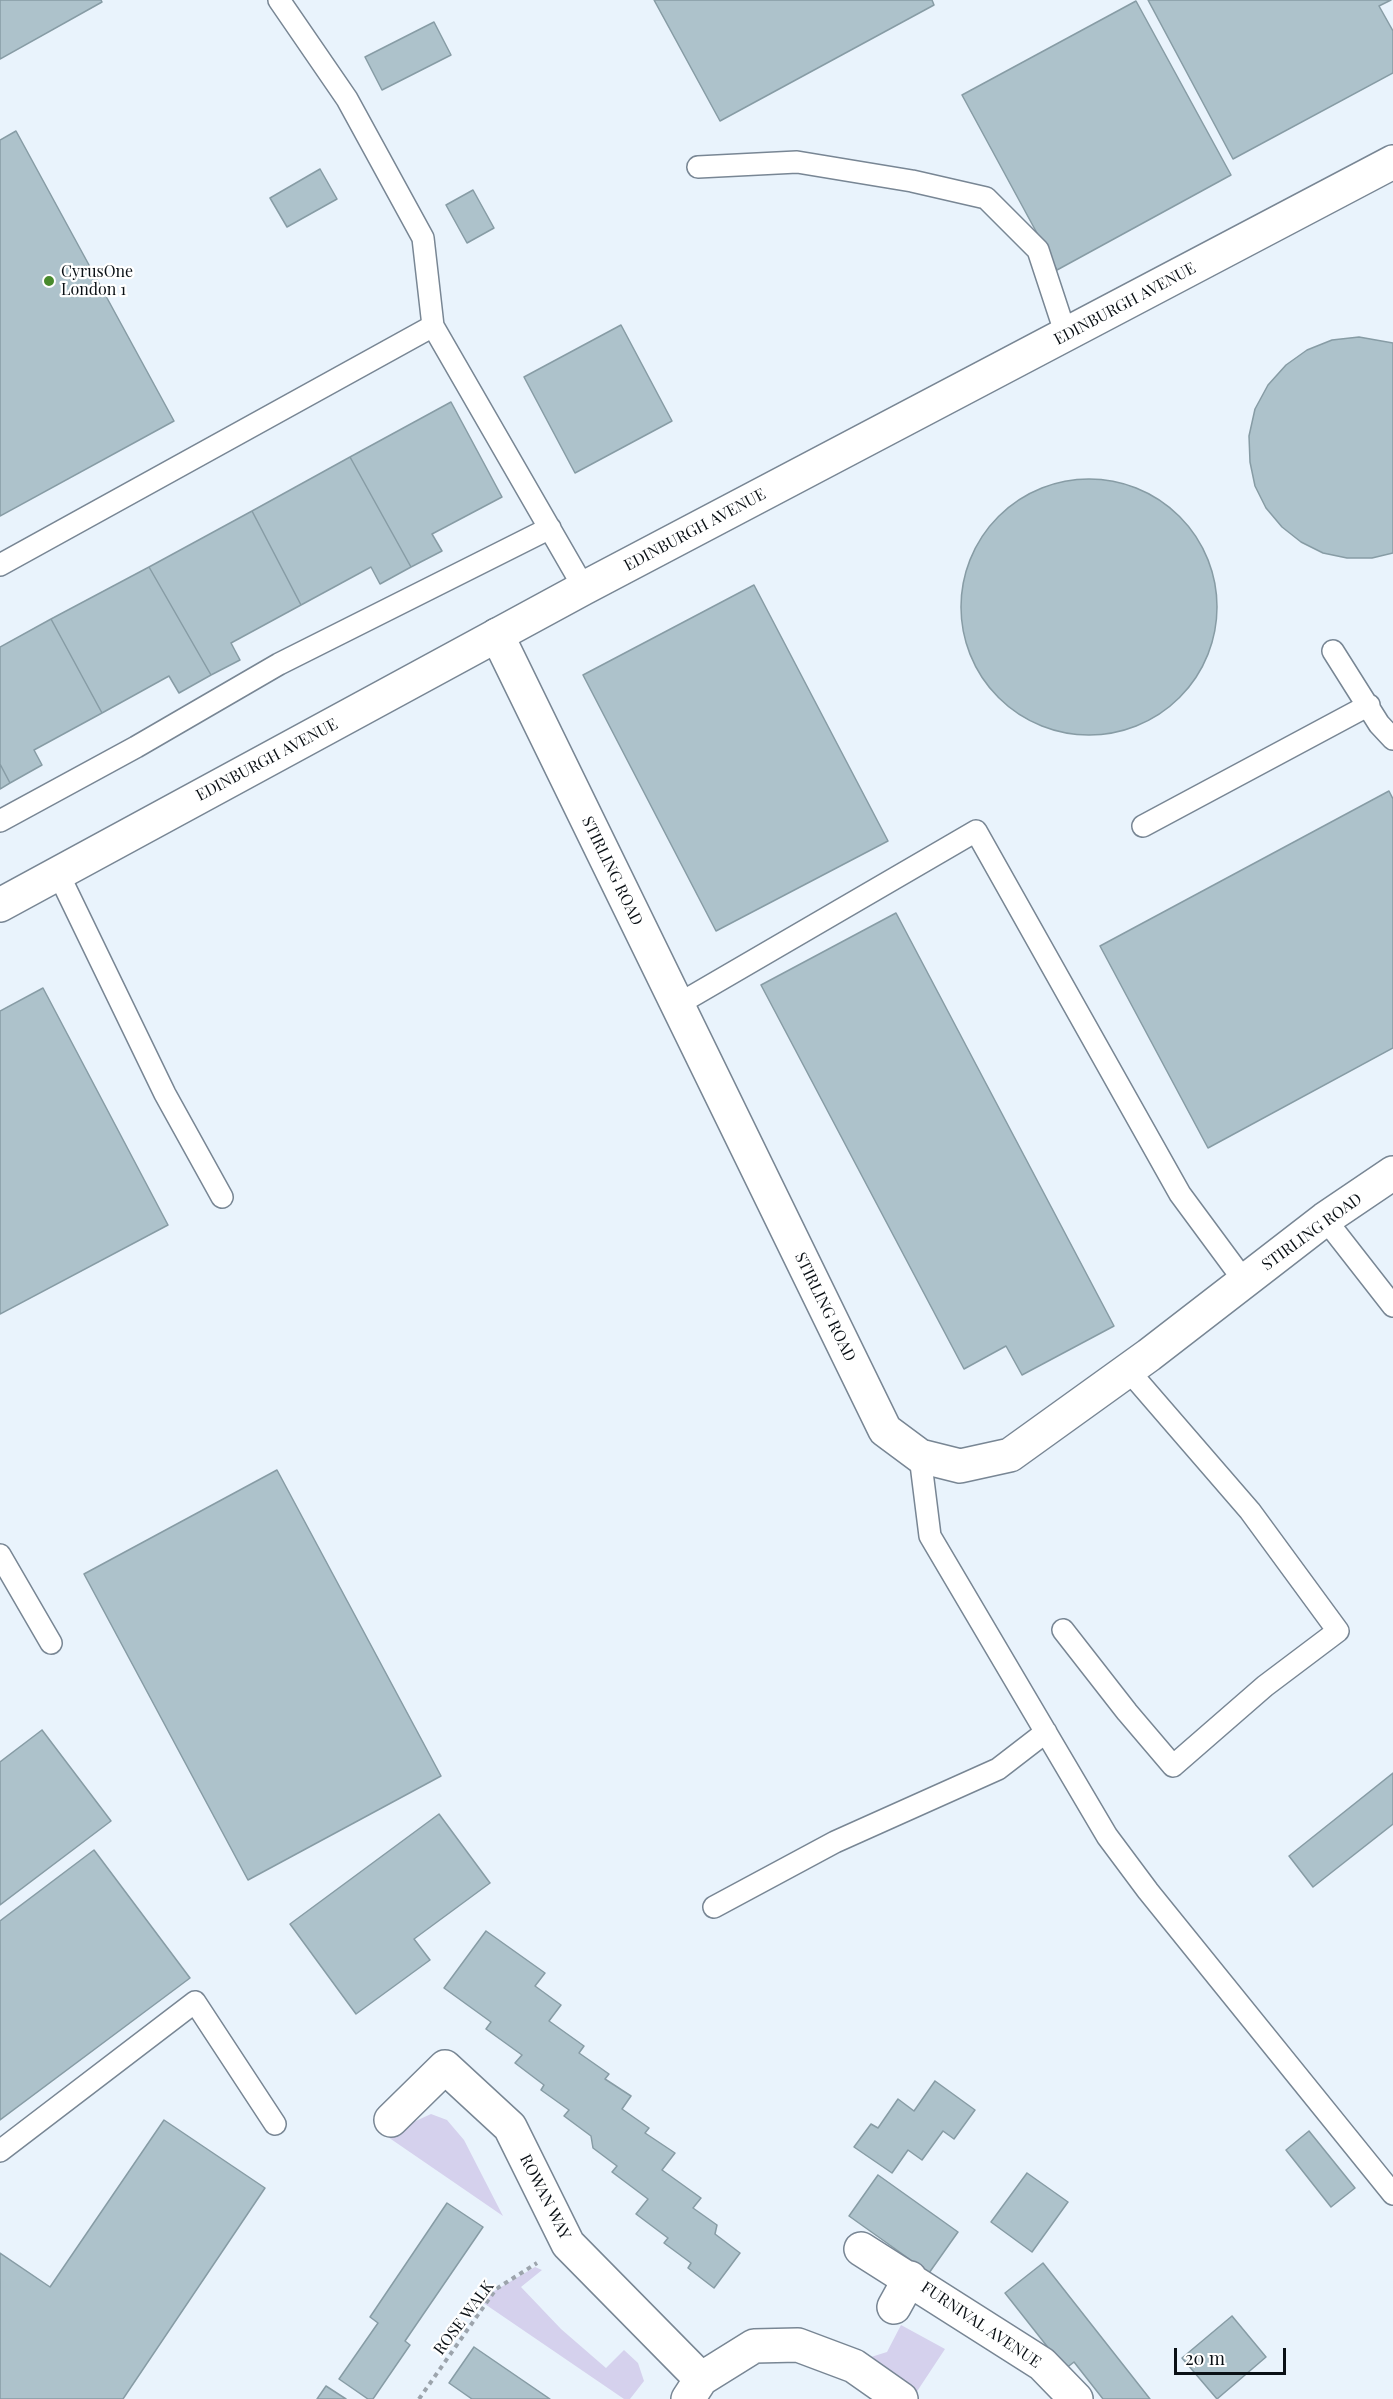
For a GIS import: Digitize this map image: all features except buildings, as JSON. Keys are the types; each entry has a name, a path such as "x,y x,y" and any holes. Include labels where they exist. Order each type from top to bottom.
{"street":[{"name":"EDINBURGH AVENUE","path":"0,905 585,588 1393,162"},
{"name":"STIRLING ROAD","path":"497,635 885,1430 920,1456 960,1466 1010,1455 1128,1370 1326,1219 1393,1173"},
{"name":"ROWAN WAY","path":"391,2120 445,2067 510,2127 568,2244 695,2389"},
{"name":"FURNIVAL AVENUE","path":"861,2248 1042,2364 1076,2399"},
{"name":"FURNIVAL AVENUE","path":"894,2307 910,2278"},
{"path":"695,2389 753,2346 798,2345 854,2366 901,2399"}],"lane":[{"path":"279,0 347,99 423,238 433,326 585,588"},
{"path":"698,168 797,162 912,181 986,198 1038,250 1066,334"},
{"path":"0,565 433,326"},
{"path":"0,821 136,747 279,664 550,528"},
{"path":"1333,651 1379,724 1393,739"},
{"path":"1143,826 1369,705"},
{"path":"677,1005 976,831 1180,1194 1245,1282"},
{"path":"58,873 165,1094 222,1197"},
{"path":"1326,1219 1393,1306"},
{"path":"1063,1630 1126,1712 1173,1766 1264,1686 1338,1631 1250,1511 1128,1370"},
{"path":"920,1456 930,1536 1107,1836 1148,1891 1393,2194"},
{"path":"0,1556 51,1643"},
{"path":"714,1907 835,1842 998,1769 1046,1732"},
{"path":"0,2151 195,2002 275,2124"}],"path":[{"name":"ROSE WALK","path":"419,2399 496,2289 568,2244"}],"shaded area":[{"path":"431,2114 447,2120 464,2140 503,2216 385,2135"},
{"path":"535,2267 542,2270 521,2287 561,2329 606,2368 624,2350 638,2363 644,2381 630,2399 624,2399 479,2300"},
{"path":"901,2325 945,2349 912,2399 858,2361 887,2352"}],"place":[{"name":"CyrusOne London 1","path":"49,281"}]}
